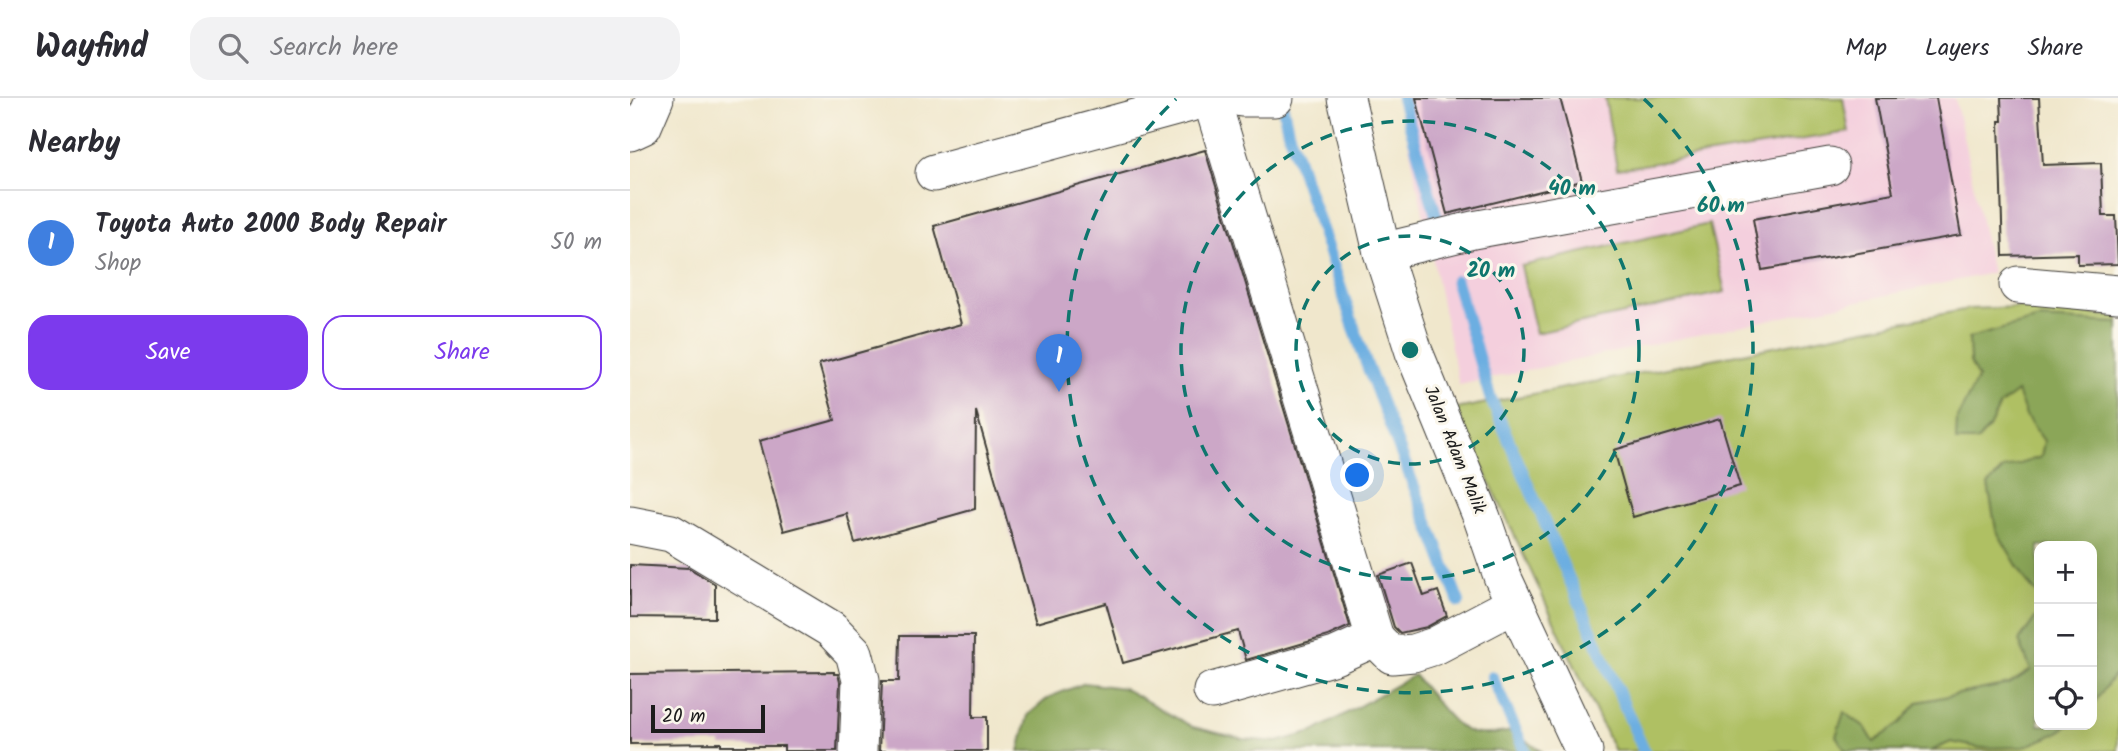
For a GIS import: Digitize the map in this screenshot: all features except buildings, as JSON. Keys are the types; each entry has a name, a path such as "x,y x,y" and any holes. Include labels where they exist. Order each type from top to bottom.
{"street":[{"path":"630,132 643,127 655,98"},
{"path":"934,173 1210,98 1375,638 1392,655 1413,653 1435,646 1515,604"},
{"path":"1241,98 1274,98"},
{"name":"Jalan Adam Malik","path":"1346,98 1382,252 1414,352 1515,604 1584,751"},
{"path":"1382,252 1473,230 1830,166"},
{"path":"2018,285 2118,295"},
{"path":"630,525 671,533 831,629 854,653 860,680 858,751"},
{"path":"1212,691 1335,656 1375,638"}],"shaded area":[{"path":"1399,98 1955,98 1992,273 1459,385"}],"green space":[{"path":"1605,98 1843,98 1849,132 1617,169"},
{"path":"1709,224 1725,292 1536,333 1521,266"},
{"path":"2022,307 2118,317 2118,751 1614,751 1456,409 1968,309"},
{"path":"2039,319 2118,323 2118,670 2097,699 2097,541 2034,541 2034,590 2026,581 1996,530 1988,485 2003,469 2041,457 2044,441 2026,416 2017,392 2000,405 1989,428 1977,441 1956,441 1957,418 1978,378 1970,362 1969,338"},
{"path":"2034,620 2034,730 2061,730 2055,734 2024,747 1981,748 1951,742 1931,751 1846,751 1836,736 1844,712 1865,727 1874,742 1901,722 1918,702 2009,684 2031,670 2019,641"},
{"path":"1414,675 1463,729 1481,734 1513,731 1541,751 1019,751 1028,715 1049,697 1085,683 1123,688 1193,727 1243,739 1277,742 1313,732"}],"waterway":[{"path":"1281,98 1288,131 1366,363 1459,602"},
{"path":"1402,98 1439,225"},
{"path":"1456,281 1490,397 1644,751"},
{"path":"1492,677 1525,751"}],"place":[{"name":"Toyota Auto 2000 Body Repair","path":"1059,392"}]}
